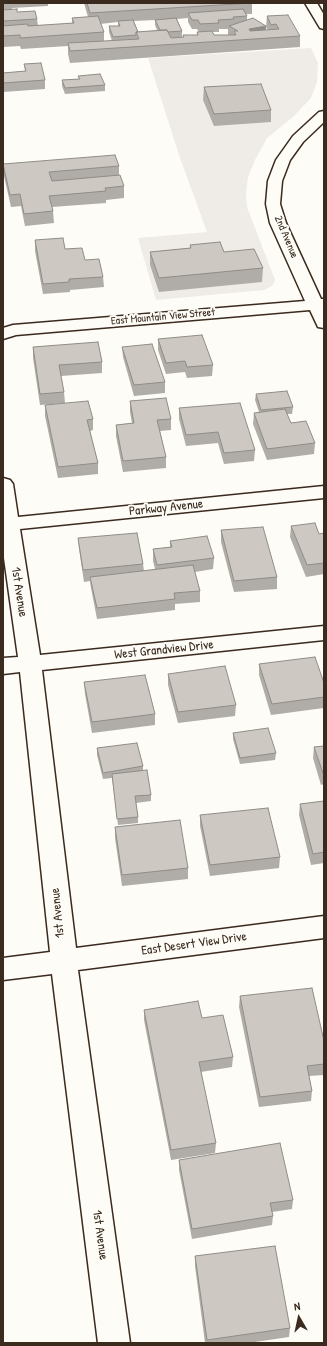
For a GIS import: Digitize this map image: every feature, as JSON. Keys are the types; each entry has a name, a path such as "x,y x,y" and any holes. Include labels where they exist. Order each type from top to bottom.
{"street":[{"path":"311,3 324,25"},
{"name":"2nd Avenue","path":"324,115 298,140 283,160 275,181 273,204 278,223 320,305 324,323"},
{"name":"East Mountain View Street","path":"3,334 13,330 320,305"},
{"name":"1st Avenue","path":"3,484 30,663 64,961 114,1343"},
{"name":"Parkway Avenue","path":"8,524 324,492"},
{"name":"West Grandview Drive","path":"3,666 324,633"},
{"name":"East Desert View Drive","path":"3,968 324,927"}],"shaded area":[{"path":"311,48 318,63 317,82 311,98 293,117 267,138 248,177 246,194 247,207 275,280 272,286 264,290 156,300 138,238 207,232 180,158 148,58"}],"building":[{"path":"87,3 252,3 90,13"},
{"path":"17,9 17,12 35,11 37,19 3,21 3,10"},
{"path":"243,9 247,16 218,20 219,23 200,24 198,20 192,20 188,13"},
{"path":"288,15 300,36 70,51 68,43 139,39 136,32 167,30 171,38 184,37 183,35 198,35 197,32 212,31 214,35 236,35 234,31 238,31 229,26 253,18 266,26 249,29 250,31 279,29 276,24 271,25 267,16"},
{"path":"98,16 104,32 20,38 20,35 3,36 3,26 74,23 72,18"},
{"path":"176,18 182,31 168,32 167,30 160,30 155,20"},
{"path":"133,20 138,32 136,32 136,35 113,37 109,26 120,26 118,21"},
{"path":"41,63 45,80 3,83 3,73 26,71 24,64"},
{"path":"100,74 105,85 65,88 62,80 80,79 78,76"},
{"path":"261,84 271,110 214,114 204,87"},
{"path":"115,155 119,166 49,172 52,181 120,175 124,186 105,188 106,191 49,196 53,211 24,214 20,194 10,195 3,164"},
{"path":"63,238 65,249 82,248 85,260 99,259 103,277 69,279 69,282 43,284 35,240"},
{"path":"220,242 224,252 254,249 263,268 159,278 150,252 191,248 190,245"},
{"path":"202,335 213,365 187,367 185,361 166,363 158,339"},
{"path":"98,342 102,362 59,365 64,392 40,394 33,347"},
{"path":"152,344 165,382 134,385 122,347"},
{"path":"287,391 293,407 261,410 256,394"},
{"path":"166,398 171,419 157,420 166,457 123,461 116,425 134,423 130,401"},
{"path":"88,401 93,419 87,420 98,463 58,467 45,405"},
{"path":"240,403 255,450 224,453 218,432 186,435 179,408"},
{"path":"285,409 291,423 306,421 315,443 267,449 254,413"},
{"path":"315,523 319,534 324,533 324,563 307,565 291,526"},
{"path":"263,527 277,577 234,581 221,530"},
{"path":"137,533 143,564 83,570 78,538"},
{"path":"207,536 214,558 157,565 153,549 172,547 170,541"},
{"path":"193,565 200,591 174,593 175,599 97,608 90,577"},
{"path":"315,657 324,683 324,697 272,704 259,664"},
{"path":"225,666 236,705 178,712 168,674"},
{"path":"145,675 155,714 92,722 84,682"},
{"path":"268,728 276,753 240,758 233,733"},
{"path":"137,743 143,766 103,773 97,748"},
{"path":"324,746 324,773 323,773 314,747"},
{"path":"147,770 151,795 135,796 138,817 117,819 112,774"},
{"path":"324,801 324,852 313,854 300,804"},
{"path":"268,808 280,857 210,865 200,815"},
{"path":"180,820 188,868 122,875 115,827"},
{"path":"312,988 324,1041 324,1064 307,1066 312,1091 260,1097 240,996"},
{"path":"198,1001 202,1018 223,1015 233,1057 199,1062 216,1143 171,1150 144,1010"},
{"path":"280,1143 293,1200 270,1203 273,1216 192,1229 179,1160"},
{"path":"275,1246 290,1328 207,1340 195,1256"}]}
